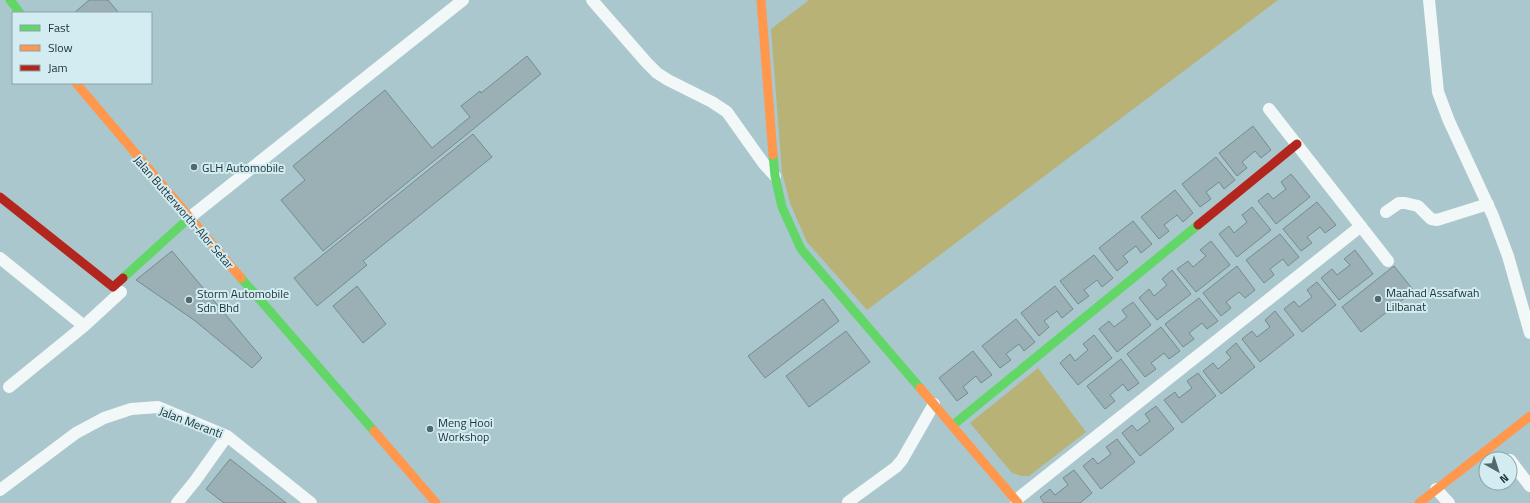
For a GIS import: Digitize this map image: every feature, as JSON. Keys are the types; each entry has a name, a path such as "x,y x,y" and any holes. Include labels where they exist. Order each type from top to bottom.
{"street":[{"path":"10,0 19,12"},
{"path":"0,197 113,287 189,218 463,0"},
{"path":"592,0 647,64 657,73 716,104 727,112 764,164 775,176"},
{"path":"761,0 775,176 782,207 801,248 1017,502 1361,226"},
{"path":"1428,0 1438,92 1449,121 1488,204 1508,256 1530,333"},
{"name":"Jalan Butterworth-Alor Setar","path":"77,84 189,218 436,503"},
{"path":"1269,109 1388,261"},
{"path":"953,425 1297,144"},
{"path":"1386,212 1399,203 1405,202 1418,206 1432,219 1437,220 1488,204"},
{"path":"0,258 84,326"},
{"path":"9,387 84,326 121,292"},
{"path":"848,502 902,460 934,404"},
{"name":"Jalan Meranti","path":"0,490 76,433 104,418 131,409 158,408 227,436 311,503"},
{"path":"1419,503 1530,416"},
{"path":"176,503 195,481 227,436"},
{"path":"1496,442 1503,451"},
{"path":"1518,470 1530,486"},
{"path":"1436,489 1448,503"}],"shaded area":[{"path":"809,0 1278,0 867,310 807,242 790,203 782,172 771,29"},
{"path":"1038,368 1086,432 1029,476 1021,476 1012,473 970,423"}],"building":[{"path":"89,0 108,0 118,12 75,12"},
{"path":"527,56 541,74 323,251 281,200 305,180 293,166 385,90 432,148 470,117 461,106 480,91 481,93"},
{"path":"1253,126 1271,150 1261,158 1255,151 1242,162 1247,168 1237,176 1219,153"},
{"path":"473,134 492,157 363,261 367,265 317,306 294,278"},
{"path":"1216,157 1235,180 1224,189 1219,182 1206,192 1211,199 1200,207 1182,184"},
{"path":"1291,174 1310,197 1276,224 1258,201 1268,193 1273,199 1286,189 1281,182"},
{"path":"1175,190 1193,213 1183,222 1177,215 1164,225 1169,231 1159,239 1141,217"},
{"path":"1317,202 1336,225 1325,233 1320,227 1307,237 1312,243 1301,251 1283,229"},
{"path":"1252,207 1271,230 1237,257 1219,234 1229,226 1234,233 1247,222 1242,215"},
{"path":"1133,221 1152,244 1141,253 1136,246 1123,256 1128,262 1117,271 1099,248"},
{"path":"1280,234 1299,257 1288,266 1283,259 1270,269 1274,275 1264,283 1246,260"},
{"path":"1211,241 1230,265 1196,292 1177,269 1188,261 1193,267 1206,256 1200,250"},
{"path":"1355,250 1373,274 1339,300 1321,278 1332,269 1337,275 1350,265 1344,259"},
{"name":"Storm Automobile Sdn Bhd","path":"172,251 262,358 252,368 194,320 136,280"},
{"path":"1094,255 1113,278 1102,287 1097,280 1084,290 1089,296 1078,304 1060,281"},
{"path":"1237,266 1255,290 1245,298 1239,292 1226,302 1231,308 1221,316 1203,293"},
{"name":"Maahad Assafwah Lilbanat","path":"1394,266 1414,291 1361,332 1342,307"},
{"path":"1172,270 1191,294 1157,320 1139,298 1149,289 1154,296 1167,285 1162,279"},
{"path":"1317,282 1336,305 1302,332 1284,309 1294,301 1299,307 1312,297 1307,290"},
{"path":"357,286 386,324 363,343 333,306"},
{"path":"1055,286 1073,309 1062,318 1057,311 1044,321 1049,327 1039,336 1021,313"},
{"path":"1199,298 1218,321 1207,329 1202,323 1189,333 1194,339 1183,347 1165,324"},
{"path":"823,299 839,321 765,378 748,356"},
{"path":"1133,302 1151,325 1117,352 1099,329 1109,321 1114,327 1127,317 1122,310"},
{"path":"1275,311 1294,335 1260,362 1242,339 1252,331 1257,337 1270,327 1265,320"},
{"path":"1016,319 1035,342 1024,351 1019,344 1006,354 1011,360 1000,368 982,346"},
{"path":"1161,327 1180,351 1169,359 1164,353 1151,363 1156,369 1145,377 1127,354"},
{"path":"846,331 870,362 809,407 786,376"},
{"path":"1094,335 1112,358 1078,385 1060,363 1070,354 1075,361 1088,350 1083,344"},
{"path":"1236,343 1255,367 1221,394 1203,371 1213,363 1218,369 1231,358 1226,352"},
{"path":"973,351 992,375 981,383 976,376 963,387 968,393 957,401 939,378"},
{"path":"1121,359 1139,383 1128,391 1123,384 1110,395 1115,401 1105,409 1087,386"},
{"path":"1198,373 1216,396 1182,423 1164,400 1175,392 1179,398 1192,388 1187,381"},
{"path":"1156,406 1174,429 1140,456 1122,433 1132,425 1137,431 1150,421 1145,414"},
{"path":"1117,439 1135,462 1101,489 1083,466 1093,458 1098,464 1111,454 1106,447"},
{"path":"230,459 286,503 224,503 206,489"},
{"path":"1074,470 1092,493 1080,503 1044,503 1040,497 1050,489 1055,495 1068,485 1063,478"}],"traffic: fast":[{"path":"10,0 19,12"},
{"path":"773,155 775,176 782,207 801,249 920,388"},
{"path":"123,278 189,218"},
{"path":"953,425 1198,225"},
{"path":"241,278 374,431"}],"traffic: slow":[{"path":"761,0 773,155"},
{"path":"77,84 241,278"},
{"path":"920,388 1018,503"},
{"path":"1419,503 1530,416"},
{"path":"374,431 436,503"}],"traffic: jam":[{"path":"1198,225 1297,144"},
{"path":"0,197 113,287 123,278"}],"place":[{"name":"GLH Automobile","path":"194,167"},
{"name":"Maahad Assafwah Lilbanat","path":"1378,299"},
{"name":"Storm Automobile Sdn Bhd","path":"189,300"},
{"name":"Meng Hooi Workshop","path":"430,429"}]}
